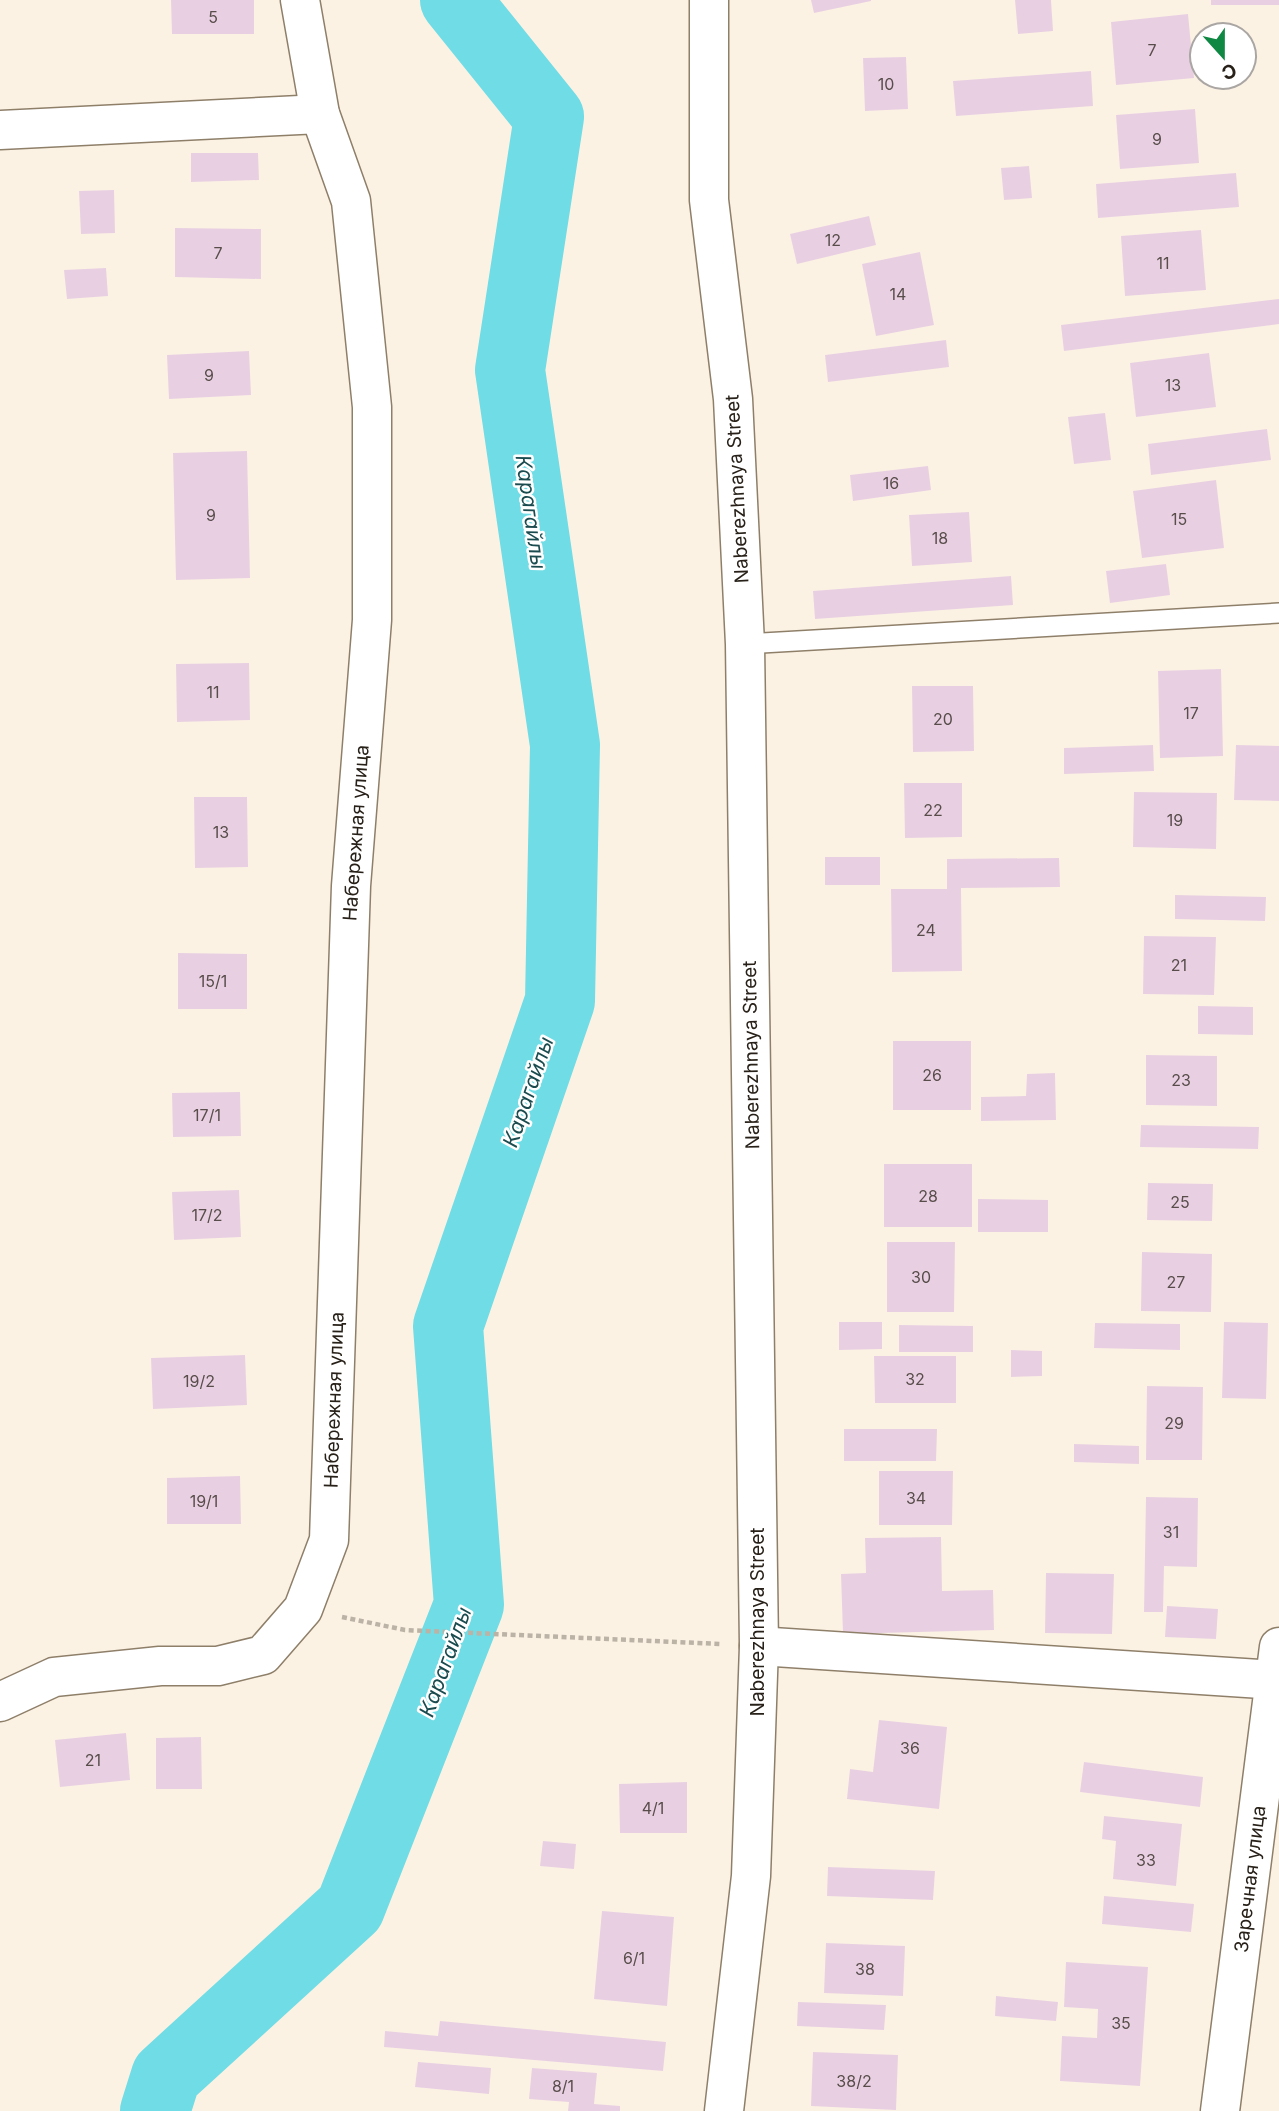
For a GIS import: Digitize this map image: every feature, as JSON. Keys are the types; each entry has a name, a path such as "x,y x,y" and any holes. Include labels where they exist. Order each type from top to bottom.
{"street":[{"name":"Набережная улица","path":"0,1702 54,1677 160,1666 218,1665 263,1655 303,1609 329,1540 351,886 372,620 372,407 351,201 320,114 300,0"},
{"name":"Naberezhnaya Street","path":"709,0 709,200 733,399 745,644 759,1646 751,1876 724,2111"},
{"path":"0,130 320,114"},
{"path":"759,1646 1277,1663"},
{"name":"Заречная улица","path":"1220,2111 1272,1769 1277,1663"}],"lane":[{"path":"745,644 1279,613"}],"path":[{"path":"303,1609 405,1630 759,1646"}],"building":[{"path":"171,0 254,0 254,34 172,34"},
{"path":"811,0 871,0 871,1 814,13"},
{"path":"1015,0 1051,0 1053,31 1018,34"},
{"path":"1211,0 1279,0 1279,5 1211,5"},
{"path":"1188,14 1188,79 1116,85 1111,22"},
{"path":"906,57 908,109 865,111 863,58"},
{"path":"1091,71 1093,106 956,116 953,81"},
{"path":"1195,109 1199,163 1120,169 1116,115"},
{"path":"191,153 258,153 259,180 191,182"},
{"path":"1029,166 1032,198 1004,200 1001,168"},
{"path":"1236,173 1239,207 1098,218 1096,184"},
{"path":"114,190 115,233 81,234 79,191"},
{"path":"869,216 876,245 797,264 790,234"},
{"path":"175,228 261,229 261,279 175,277"},
{"path":"1201,230 1206,290 1125,296 1121,236"},
{"path":"920,252 934,325 876,336 862,264"},
{"path":"106,268 108,296 67,299 64,270"},
{"path":"1279,299 1279,324 1064,351 1061,325"},
{"path":"946,340 949,367 828,382 825,355"},
{"path":"249,351 251,395 169,399 167,355"},
{"path":"1209,353 1216,407 1136,417 1130,363"},
{"path":"1105,413 1111,460 1074,464 1068,417"},
{"path":"1267,429 1271,460 1151,475 1148,444"},
{"path":"247,451 250,578 176,580 173,453"},
{"path":"928,466 931,490 853,501 850,475"},
{"path":"1216,480 1224,548 1142,558 1133,491"},
{"path":"969,512 972,562 912,566 909,515"},
{"path":"1166,564 1170,595 1110,603 1106,571"},
{"path":"1011,576 1013,605 815,619 813,591"},
{"path":"249,663 250,720 177,722 176,664"},
{"path":"1221,669 1223,756 1160,758 1158,671"},
{"path":"912,686 973,686 974,751 913,752"},
{"path":"1153,745 1154,771 1064,774 1064,748"},
{"path":"1236,745 1279,746 1279,801 1234,800"},
{"path":"904,783 962,783 962,837 905,838"},
{"path":"1134,792 1217,793 1216,849 1133,847"},
{"path":"194,797 247,797 248,867 195,868"},
{"path":"825,857 880,857 880,885 825,885"},
{"path":"1059,858 1060,887 961,888 962,971 892,972 891,889 947,889 947,859"},
{"path":"1175,895 1266,897 1265,921 1175,919"},
{"path":"1144,936 1216,937 1214,995 1143,994"},
{"path":"178,953 247,954 247,1009 178,1009"},
{"path":"1198,1006 1253,1007 1253,1035 1198,1034"},
{"path":"893,1041 971,1041 971,1110 893,1110"},
{"path":"1146,1055 1217,1056 1217,1106 1146,1105"},
{"path":"1055,1073 1056,1120 981,1121 981,1097 1026,1096 1027,1074"},
{"path":"240,1092 241,1136 173,1137 172,1093"},
{"path":"1141,1125 1259,1127 1258,1149 1140,1147"},
{"path":"884,1164 972,1164 972,1227 884,1227"},
{"path":"1148,1183 1213,1184 1212,1221 1147,1220"},
{"path":"239,1190 241,1237 174,1240 172,1192"},
{"path":"978,1199 1048,1200 1048,1232 978,1232"},
{"path":"887,1242 955,1242 954,1312 887,1312"},
{"path":"1142,1252 1212,1254 1211,1312 1141,1311"},
{"path":"839,1322 882,1322 882,1349 839,1350"},
{"path":"1224,1322 1268,1323 1266,1399 1222,1398"},
{"path":"1095,1323 1180,1324 1180,1350 1094,1348"},
{"path":"899,1325 973,1326 973,1352 899,1352"},
{"path":"1011,1350 1042,1351 1042,1376 1011,1377"},
{"path":"245,1355 247,1405 153,1409 151,1358"},
{"path":"874,1356 956,1356 956,1403 875,1403"},
{"path":"1147,1386 1203,1387 1202,1460 1146,1460"},
{"path":"844,1429 937,1429 936,1461 844,1461"},
{"path":"1074,1444 1139,1446 1139,1464 1074,1462"},
{"path":"879,1471 953,1471 952,1525 879,1525"},
{"path":"240,1476 241,1524 167,1524 167,1478"},
{"path":"1146,1497 1198,1498 1197,1567 1164,1566 1163,1612 1144,1612"},
{"path":"941,1537 942,1591 993,1590 994,1630 843,1634 841,1574 866,1573 865,1538"},
{"path":"1046,1573 1114,1574 1112,1634 1045,1633"},
{"path":"1167,1606 1218,1609 1216,1639 1165,1637"},
{"path":"879,1720 947,1727 939,1809 847,1799 850,1769 873,1772"},
{"path":"126,1733 130,1780 60,1787 55,1740"},
{"path":"201,1737 202,1789 156,1789 156,1738"},
{"path":"1084,1762 1203,1777 1200,1807 1080,1792"},
{"path":"687,1782 687,1833 620,1833 619,1784"},
{"path":"1104,1816 1182,1824 1176,1886 1113,1879 1116,1841 1102,1839"},
{"path":"543,1841 576,1844 574,1869 540,1866"},
{"path":"828,1867 935,1871 933,1900 827,1896"},
{"path":"1104,1896 1194,1904 1191,1932 1102,1924"},
{"path":"602,1911 674,1917 667,2006 594,1999"},
{"path":"826,1943 905,1946 903,1996 824,1993"},
{"path":"1066,1962 1148,1967 1140,2086 1060,2081 1062,2036 1097,2038 1098,2009 1064,2007"},
{"path":"996,1996 1058,2002 1056,2021 995,2016"},
{"path":"798,2002 886,2005 884,2030 797,2026"},
{"path":"440,2021 666,2042 663,2071 384,2047 385,2031 438,2036"},
{"path":"813,2052 898,2055 896,2110 811,2106"},
{"path":"418,2062 491,2068 489,2094 415,2087"},
{"path":"532,2068 597,2073 594,2104 620,2106 620,2111 568,2111 569,2102 529,2099"}],"waterway":[{"name":"Карагайлы","path":"155,2111 166,2076 350,1908 469,1605 448,1326 560,1001 565,745 510,370 549,117 455,0"}]}
